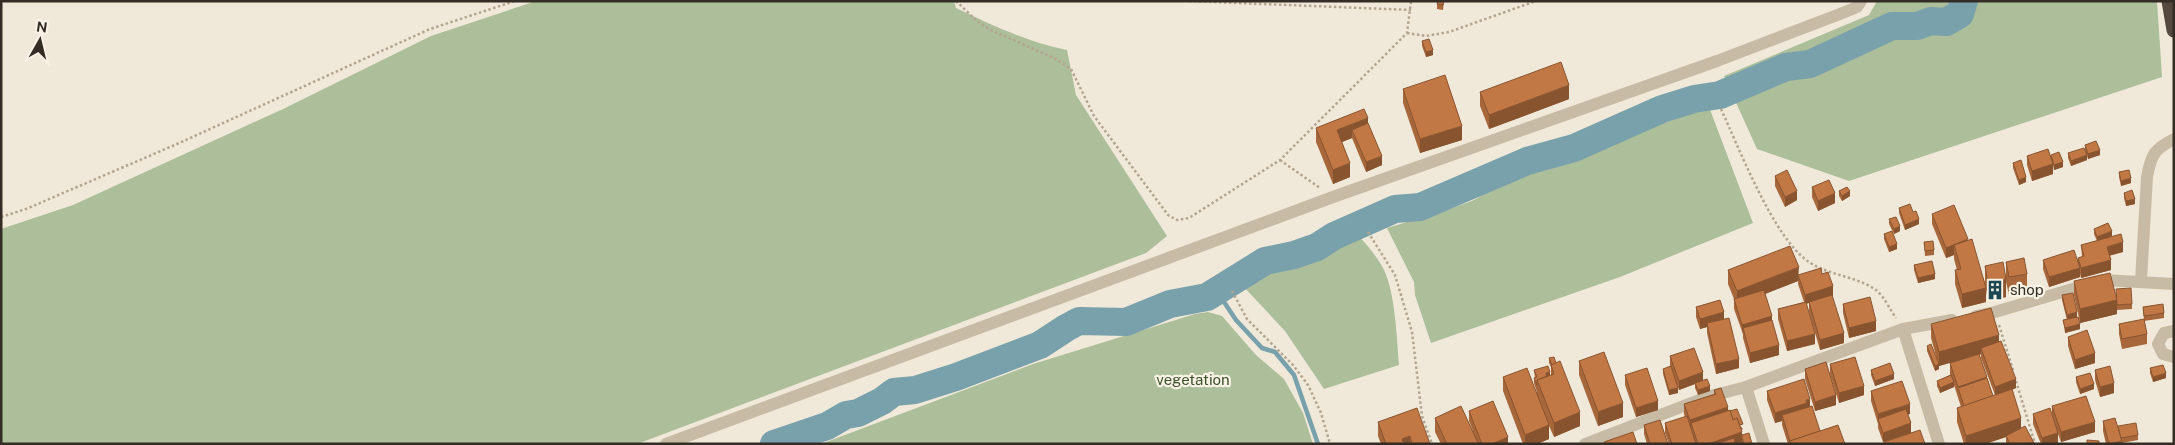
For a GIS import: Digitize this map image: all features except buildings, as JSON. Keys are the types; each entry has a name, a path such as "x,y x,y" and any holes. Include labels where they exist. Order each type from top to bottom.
{"highway":[{"path":"2169,1 2174,30"}],"street":[{"path":"666,444 1333,197 1717,62 1857,7 1861,1"},
{"path":"2141,281 2147,176 2150,160 2159,147 2174,140"},
{"path":"1586,444 1706,397 1746,387 1903,330 1995,312 2104,280 2174,284"},
{"path":"1903,330 1939,444"},
{"path":"2174,331 2164,333 2158,344 2163,354 2174,357"},
{"path":"1746,387 1764,444"}],"path":[{"path":"1,217 26,209 177,144 430,29 515,1"},
{"path":"956,1 978,22 991,30 1056,59 1071,70 1094,116 1112,142 1147,184 1168,214 1178,220 1189,218 1280,160 1407,34 1411,1"},
{"path":"1188,1 1411,10"},
{"path":"1407,34 1426,36 1449,32 1536,1"},
{"path":"1721,108 1748,168 1783,235 1809,262 1832,274 1863,283 1878,292 1903,330"},
{"path":"1280,160 1333,197"},
{"path":"1368,232 1395,275 1412,332 1422,416 1432,444"},
{"path":"1232,291 1247,319 1294,365 1308,385 1321,412 1330,444"},
{"path":"1995,312 2035,444"}],"green space":[{"path":"536,1 954,1 956,8 996,27 1024,38 1067,50 1076,95 1167,236 1146,253 637,444 1,444 1,229 73,205 283,109 431,36"},
{"path":"1877,1 2157,1 2162,77 1849,181 1757,149 1724,76 1869,15"},
{"path":"1709,107 1753,223 1620,277 1431,343 1415,295 1414,282 1387,228 1472,201 1525,172"},
{"path":"1357,234 1377,259 1387,277 1395,315 1399,365 1324,389 1285,331 1243,286 1277,260"},
{"name":"vegetation","path":"1208,312 1222,316 1256,355 1284,379 1303,413 1313,444 821,444 1033,364 1195,314"}],"waterway":[{"path":"774,444 827,426 846,415 858,413 882,401 894,392 915,390 956,377 1040,345 1079,321 1126,322 1170,304 1207,297 1265,261 1294,255 1317,247 1334,236 1395,209 1420,207 1527,161 1574,148 1662,109 1694,99 1720,95 1786,67 1810,64 1892,26 1917,26 1931,21 1946,22 1960,14 1964,1"},
{"path":"1216,290 1236,320 1262,348 1275,352 1294,375 1318,444"}],"place":[{"name":"shop","path":"1995,290"}]}
